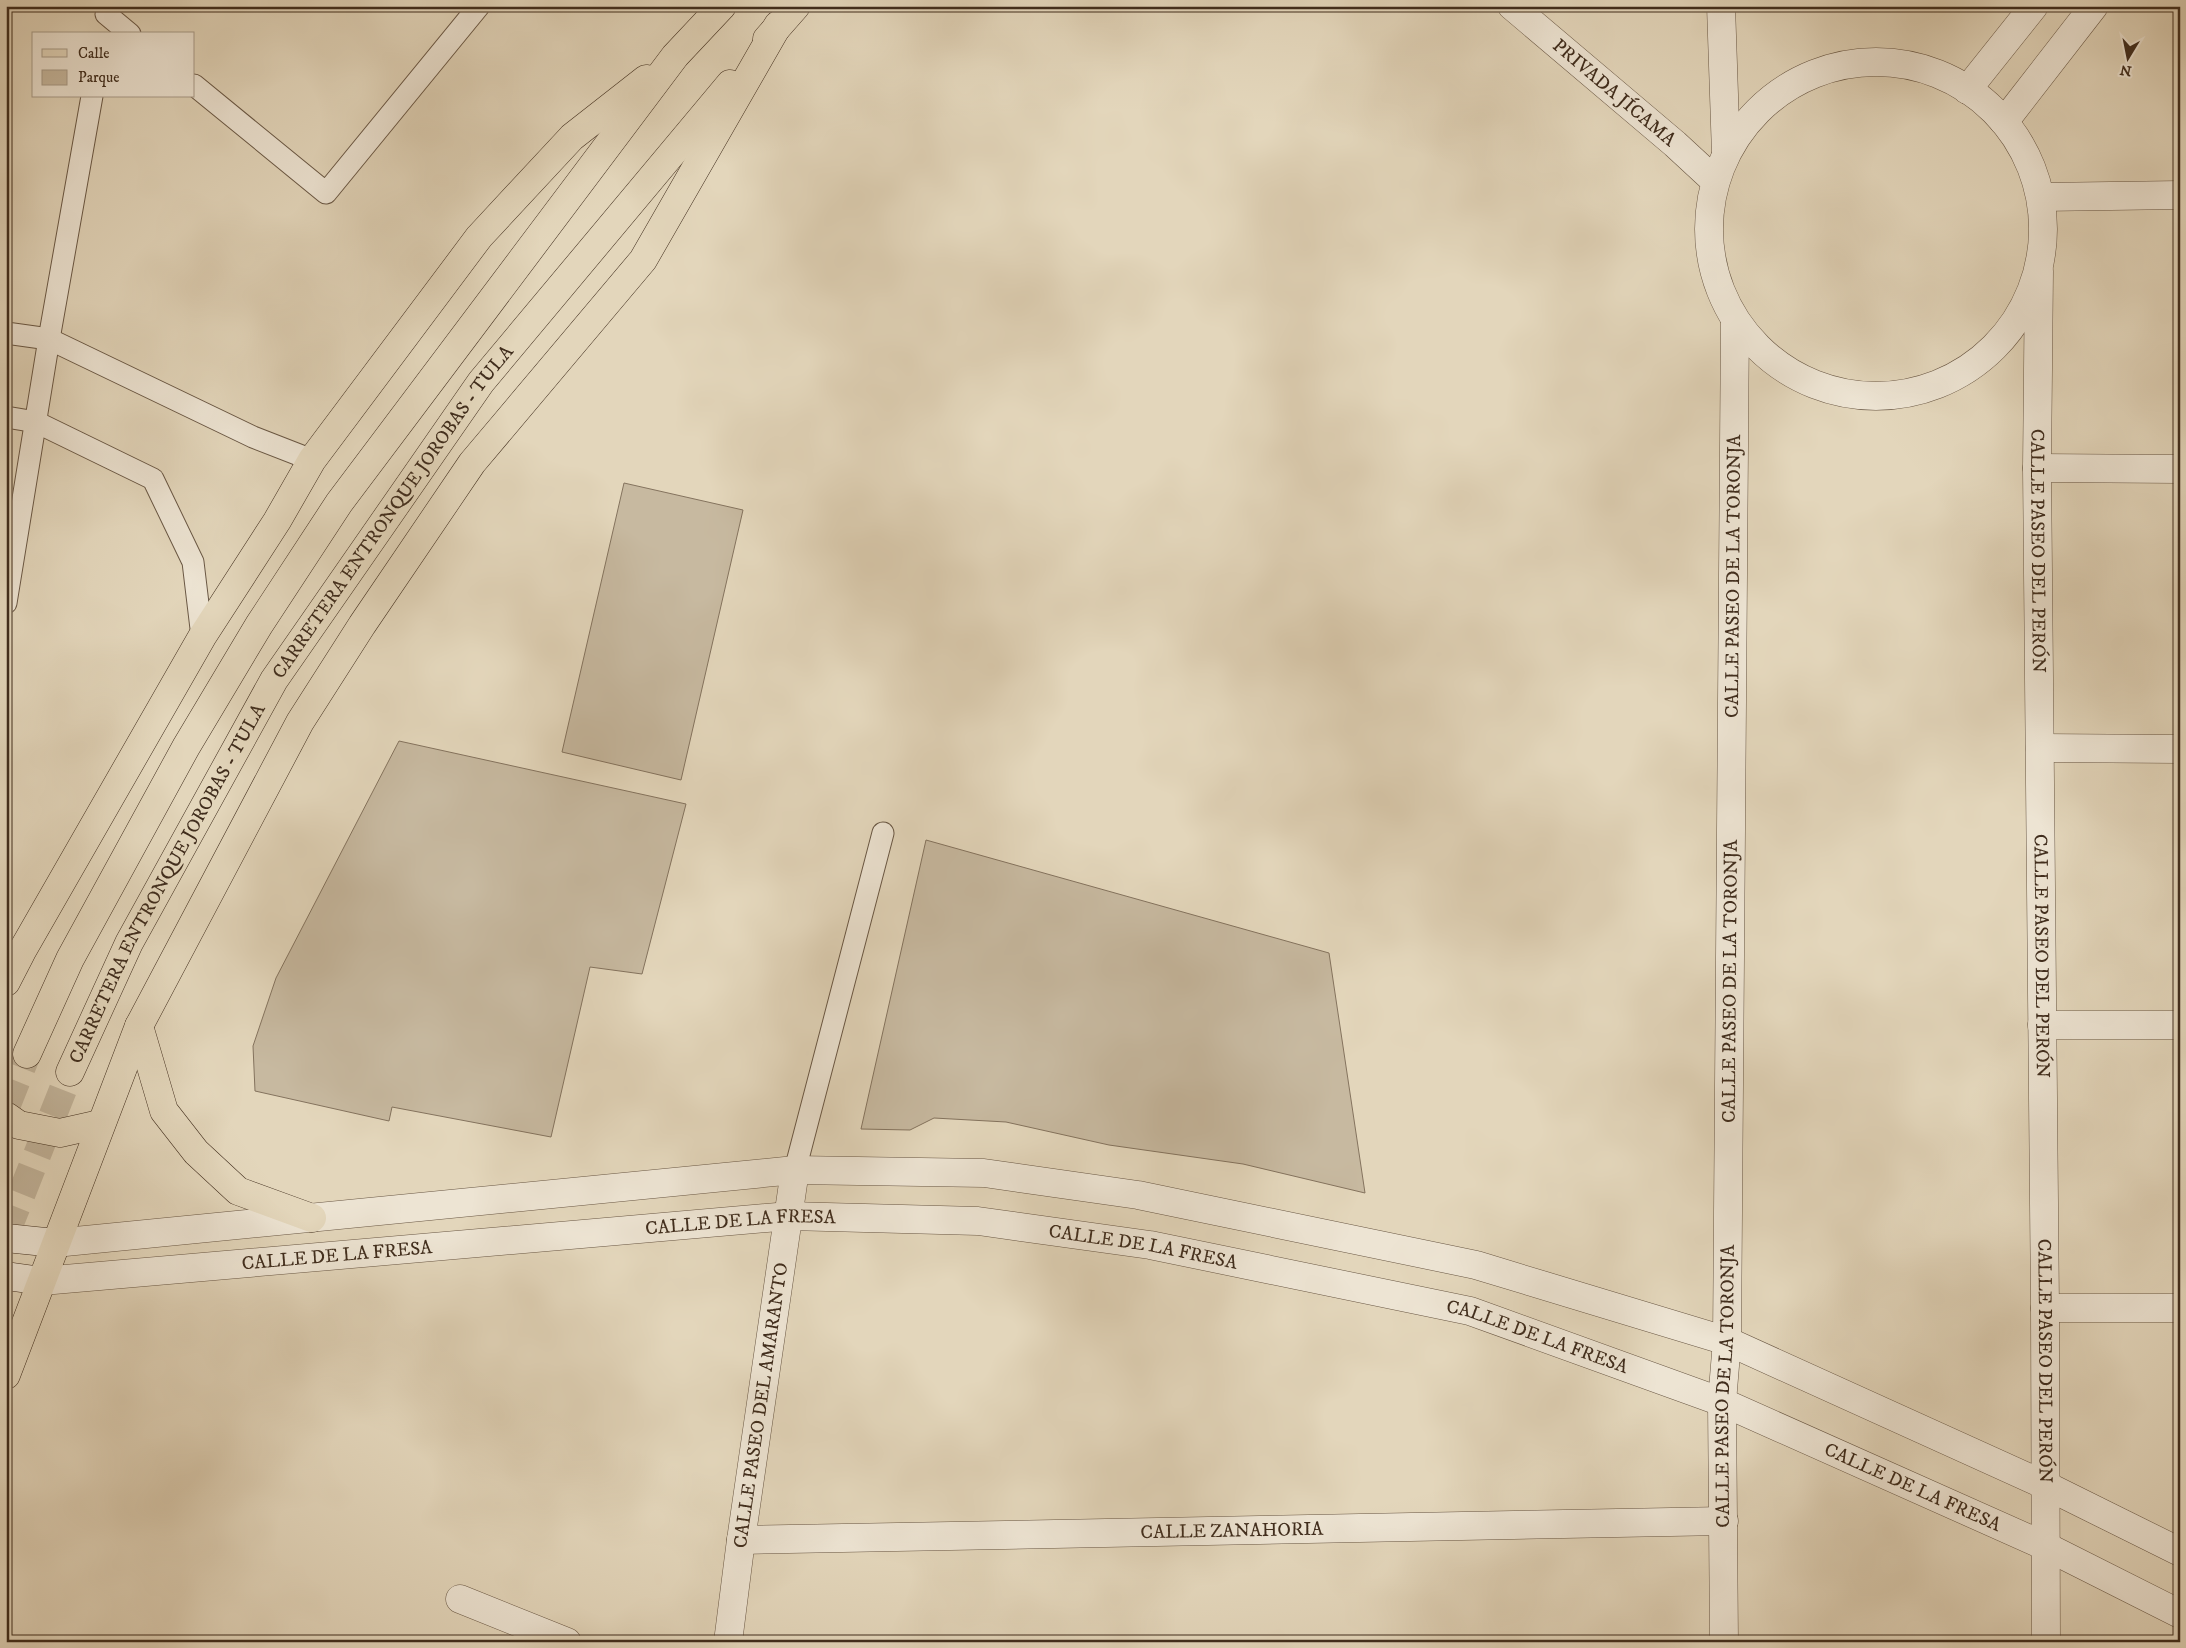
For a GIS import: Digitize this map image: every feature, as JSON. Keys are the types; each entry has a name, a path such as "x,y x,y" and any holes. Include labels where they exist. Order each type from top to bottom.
{"main road":[{"path":"28,1054 70,959 186,747 260,625 339,502 675,56 722,6"},
{"path":"6,1375 100,1124 139,1026 300,722 362,625 472,463 643,260 787,16"},
{"name":"CARRETERA ENTRONQUE JOROBAS - TULA","path":"70,1072 128,943 280,672 481,382 787,16"},
{"path":"6,982 202,637 277,521 312,460 479,237 572,137 675,56"},
{"path":"139,1026 164,1110 196,1152 238,1191 312,1218"},
{"path":"6,1116 19,1125 60,1133 100,1124"}],"street":[{"name":"PRIVADA JÍCAMA","path":"1512,6 1675,144 1715,181"},
{"path":"1721,6 1726,154"},
{"path":"1967,90 2034,6"},
{"path":"2004,122 2094,6"},
{"path":"1890,62 1922,68 1953,81 1981,99 2004,122 2025,153 2033,170 2041,197 2044,247 2039,271 2029,299 2014,325 1996,348 1972,367 1946,382 1918,392 1898,395 1859,396 1829,390 1801,378 1770,358 1753,343 1735,320 1718,285 1708,238 1709,209 1715,181 1726,154 1743,127 1767,102 1794,84 1824,70 1856,64 1890,62"},
{"path":"2041,197 2180,195"},
{"name":"CALLE PASEO DEL PERÓN","path":"2039,271 2037,468 2047,1486 2045,1546 2046,1642"},
{"name":"CALLE PASEO DE LA TORONJA","path":"1724,1642 1722,1402 1727,1341 1735,320"},
{"path":"2037,468 2180,469"},
{"path":"2040,748 2180,750"},
{"path":"2042,1025 2180,1025"},
{"name":"CALLE DE LA FRESA","path":"6,1238 55,1243 795,1170 984,1173 1138,1196 1476,1265 1727,1341 2047,1486 2180,1552"},
{"name":"CALLE PASEO DEL AMARANTO","path":"728,1642 795,1170"},
{"name":"CALLE DE LA FRESA","path":"6,1276 42,1280 789,1216 978,1221 1150,1245 1470,1311 1722,1402 2045,1546 2180,1614"},
{"path":"2045,1308 2180,1308"},
{"name":"CALLE ZANAHORIA","path":"741,1540 1724,1521"},
{"path":"460,1599 567,1642"}],"lane":[{"path":"195,86 326,193 479,6"},
{"path":"106,18 127,32"},
{"path":"6,603 49,339 92,98"},
{"path":"6,332 49,339 253,436 312,460"},
{"path":"6,417 36,422 153,479 193,562 202,637"},
{"path":"795,1170 883,833"}],"green space":[{"path":"624,483 743,510 681,780 562,752"},
{"path":"399,741 686,804 642,974 590,967 551,1137 392,1107 389,1121 255,1091 253,1046 276,978"},
{"path":"926,840 1329,953 1365,1193 1243,1164 1109,1145 1006,1122 934,1118 910,1130 861,1129"}],"tunnel":[{"path":"6,1107 27,1054"},
{"path":"6,1233 70,1072"}]}
